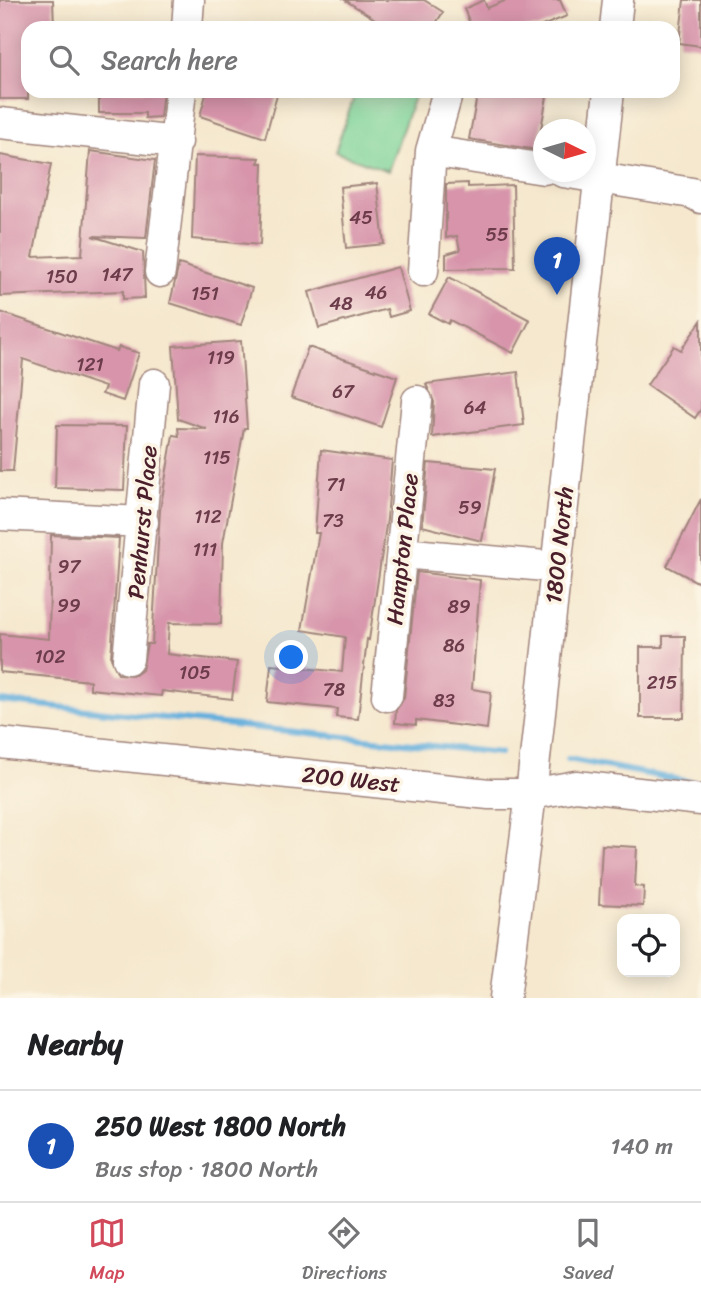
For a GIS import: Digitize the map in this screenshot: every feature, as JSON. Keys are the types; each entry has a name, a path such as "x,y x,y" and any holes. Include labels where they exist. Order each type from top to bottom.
{"street":[{"path":"188,21 189,0"},
{"path":"616,21 618,0"},
{"path":"160,272 180,98"},
{"path":"423,271 431,151 447,98"},
{"name":"1800 North","path":"505,998 531,794 608,98"},
{"path":"0,123 177,142"},
{"path":"431,151 533,167"},
{"path":"596,176 692,192 701,198"},
{"name":"Penhurst Place","path":"128,659 143,523 154,384"},
{"name":"Hampton Place","path":"387,696 417,401"},
{"path":"0,515 143,523"},
{"path":"402,553 556,567"},
{"name":"200 West","path":"0,743 489,794 531,794 576,786 701,800"}],"green space":[{"path":"354,98 414,98 388,171 335,152"}],"building":[{"path":"0,0 53,0 54,21 21,21 21,98 28,99 0,99"},
{"path":"345,0 424,0 443,12 437,21 378,21"},
{"path":"484,0 487,8 507,0 560,0 567,16 554,21 469,21 464,9"},
{"path":"684,0 701,0 701,46 680,43"},
{"path":"99,98 162,98 160,117 145,118 145,113 99,113"},
{"path":"205,98 276,98 265,138 200,116"},
{"path":"477,98 547,98 543,119 533,119 533,149 469,139"},
{"path":"90,151 155,160 146,238 92,236 143,252 145,298 123,299 123,291 0,296 0,155 51,164 33,257 82,255"},
{"path":"195,156 260,158 258,163 263,163 260,245 192,239"},
{"path":"377,183 384,244 346,248 340,187"},
{"path":"468,183 468,187 513,185 515,268 446,269 446,254 460,250 457,236 446,238 446,184"},
{"path":"179,264 252,288 241,325 170,303"},
{"path":"398,267 410,311 389,317 387,309 319,328 309,292"},
{"path":"449,277 530,320 513,353 450,320 448,324 429,314"},
{"path":"0,312 117,351 119,347 139,353 123,401 102,394 105,387 23,359 13,471 0,471"},
{"path":"701,321 701,409 695,418 647,385 674,346 681,350"},
{"path":"241,341 247,428 244,428 223,543 221,624 169,623 167,654 237,662 232,699 162,691 161,696 90,689 90,681 0,672 0,634 49,639 51,535 119,538 111,658 118,674 135,675 142,670 147,644 152,644 160,510 173,435 179,436 178,428 207,429 178,419 173,346"},
{"path":"308,347 397,377 381,427 291,397"},
{"path":"518,372 524,425 432,437 434,402 426,384"},
{"path":"57,425 127,426 124,490 55,488"},
{"path":"321,450 392,460 387,519 369,640 367,639 358,719 336,717 337,709 267,702 271,665 342,672 345,637 302,630 319,533 315,533"},
{"path":"428,463 495,469 482,541 422,526"},
{"path":"701,499 701,584 667,566"},
{"path":"417,572 480,580 472,689 491,692 487,729 416,720 416,725 395,723 396,710 404,698"},
{"path":"663,636 685,636 684,718 640,718 640,647 663,647"},
{"path":"602,845 637,847 635,886 644,887 643,906 599,904"}],"waterway":[{"path":"0,701 500,753"},
{"path":"568,759 701,784"}],"place":[{"name":"250 West 1800 North","path":"557,295"}]}
